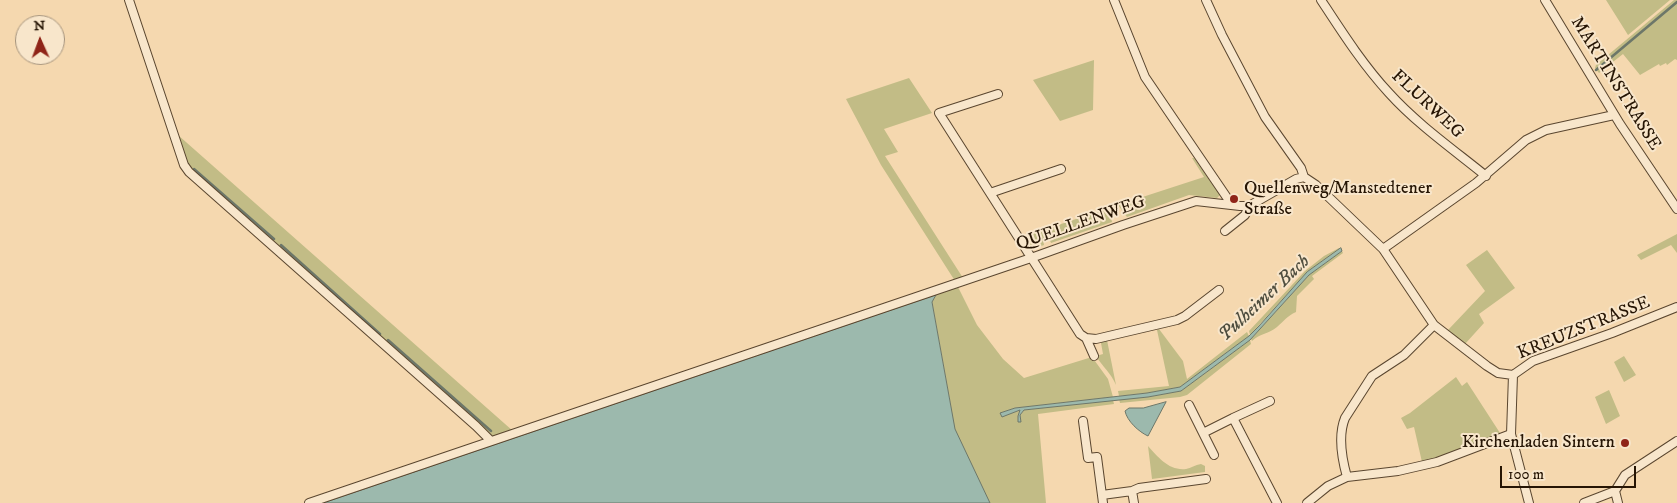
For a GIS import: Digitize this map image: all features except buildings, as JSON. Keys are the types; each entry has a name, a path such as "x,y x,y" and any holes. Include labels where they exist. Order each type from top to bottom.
{"street":[{"path":"129,0 184,165 189,172 491,440"},
{"path":"1114,0 1145,77 1232,204"},
{"path":"1206,0 1265,117 1301,168 1304,178 1316,186 1383,249 1434,325 1487,366 1498,372 1512,375"},
{"name":"FLURWEG","path":"1321,0 1353,47 1389,94 1486,176"},
{"name":"MARTINSTRASSE","path":"1545,0 1614,115 1677,209"},
{"path":"998,94 939,113 1080,334 1086,338 1096,339 1177,320 1219,290"},
{"path":"1383,249 1486,176 1520,144 1537,134 1601,116 1614,115"},
{"path":"990,193 1061,169"},
{"path":"1225,231 1245,215 1249,206 1296,179 1304,178"},
{"name":"QUELLENWEG","path":"309,503 1196,201 1249,206"},
{"name":"KREUZSTRASSE","path":"1529,503 1511,434 1514,388 1512,375 1533,361 1612,333 1677,307"},
{"path":"1347,477 1342,443 1342,424 1345,418 1372,376 1404,355 1434,325"},
{"path":"1086,338 1094,356"},
{"path":"1203,433 1270,401"},
{"path":"1189,405 1214,455"},
{"path":"1233,418 1277,503"},
{"path":"1083,421 1088,458 1097,457 1102,499 1139,488 1206,479"},
{"path":"1307,503 1328,486 1347,477 1398,471 1437,462 1511,434"},
{"path":"1584,503 1615,492 1625,476 1677,441"},
{"path":"1132,491 1134,503"},
{"path":"1615,492 1618,503"}],"shaded area":[{"path":"1606,0 1670,0 1628,35"},
{"path":"1674,0 1677,0 1677,60 1675,59 1667,65 1666,63 1660,66 1659,64 1640,75 1623,54 1599,73 1595,68 1596,65"},
{"path":"1094,60 1093,110 1060,121 1033,80"},
{"path":"909,78 932,113 884,129 898,152 885,156 963,278 955,281 881,165 846,99"},
{"path":"178,135 513,431 494,438 189,168"},
{"path":"1192,158 1194,158 1220,195 1217,198 1189,195 1127,217 1118,205 1204,177"},
{"path":"1109,208 1112,222 1051,243 1049,238 1043,240 1044,245 1030,250 1022,237"},
{"path":"1677,234 1677,253 1671,245 1641,260 1637,255"},
{"path":"1341,248 1307,272 1250,335 1249,331 1305,271 1324,256"},
{"path":"1341,248 1342,251 1309,275 1250,340 1181,391 1148,397 1024,410 1020,415 1021,422 1018,422 1020,410 1002,417 1000,413 1015,408 1147,393 1180,387 1249,336 1307,272"},
{"path":"1487,250 1515,288 1479,314 1484,323 1465,344 1448,330 1485,291 1466,265"},
{"path":"1342,251 1343,253 1312,276 1314,279 1297,296 1296,312 1274,329 1258,336 1252,341 1251,339 1309,275"},
{"path":"958,287 977,325 1003,359 1024,378 1092,357 1108,379 1113,397 1015,408 1001,413 1002,416 1021,410 1018,416 1018,422 1020,422 1020,415 1024,410 1113,400 1114,404 1038,414 1046,503 716,503 951,407 932,302 936,295"},
{"path":"936,295 932,302 955,429 990,503 323,503"},
{"path":"1159,329 1183,361 1187,379 1247,332 1249,336 1180,387 1119,396 1118,391 1169,386 1157,330"},
{"path":"1107,340 1116,385 1096,356 1103,354 1101,343"},
{"path":"1250,340 1251,344 1187,395 1120,403 1119,399 1148,397 1181,391"},
{"path":"1624,356 1636,375 1624,382 1614,362"},
{"path":"1456,377 1462,386 1467,382 1500,433 1451,454 1422,462 1414,427 1407,429 1401,418"},
{"path":"1609,390 1620,416 1606,424 1595,397"},
{"path":"1166,402 1148,436 1134,426 1128,419 1125,411 1129,408 1143,408"},
{"path":"1148,446 1169,466 1186,469 1201,464 1205,466 1205,472 1152,479"}],"waterway":[{"name":"Pulheimer Bach","path":"1596,70 1677,2"},
{"path":"194,169 274,239"},
{"path":"281,245 380,334"},
{"path":"388,340 491,431"}],"place":[{"name":"Quellenweg/Manstedtener Straße","path":"1234,199"},
{"name":"Kirchenladen Sintern","path":"1625,443"}]}
